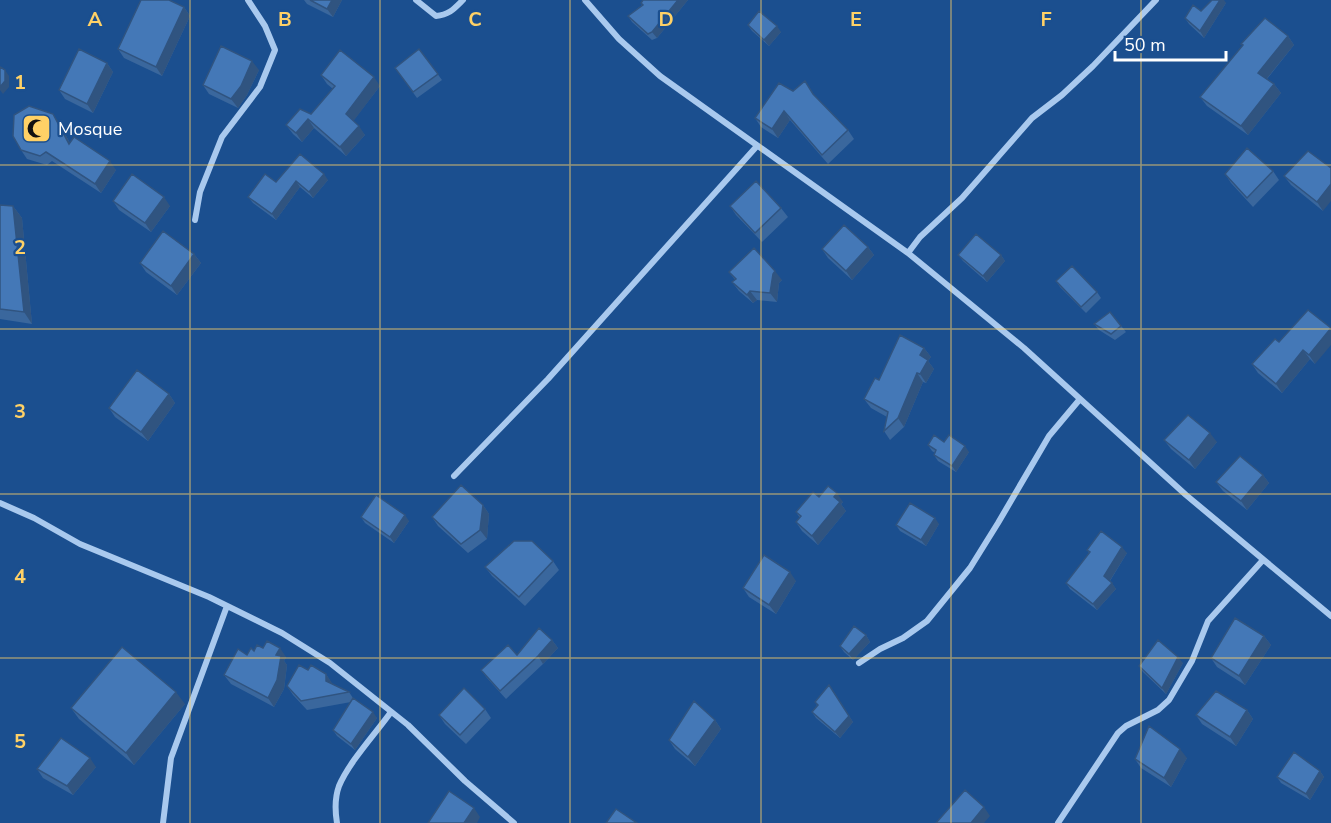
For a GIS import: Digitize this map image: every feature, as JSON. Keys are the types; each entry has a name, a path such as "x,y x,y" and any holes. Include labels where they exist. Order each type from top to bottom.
{"street":[{"path":"195,220 200,192 222,137 260,87 275,50 248,0"},
{"path":"416,0 436,16 452,12 463,0"},
{"path":"585,0 620,39 660,76 908,253 1024,348 1186,495 1331,616"},
{"path":"908,253 920,237 962,198 1032,118 1062,95 1093,66 1156,0"},
{"path":"454,476 548,379 757,146"},
{"path":"859,663 903,638 927,621 969,568 1049,436 1080,399"},
{"path":"0,503 34,518 80,544 209,597 282,633 330,663 391,712 514,823"},
{"path":"1058,823 1118,733 1126,726 1158,710 1169,700 1192,661 1208,621 1263,560"},
{"path":"164,823 171,758 227,606"},
{"path":"336,823 335,808 338,787 391,712"}],"building":[{"path":"141,0 169,0 184,7 156,67 118,49"},
{"path":"310,0 332,0 327,9"},
{"path":"643,0 678,0 648,34 628,16 643,5 641,3"},
{"path":"1212,0 1220,0 1200,31 1185,18 1193,5 1201,11"},
{"path":"759,11 777,26 764,40 748,25"},
{"path":"1265,18 1288,36 1258,73 1274,84 1241,126 1200,97 1243,45 1241,44"},
{"path":"221,46 252,61 241,86 231,99 203,85"},
{"path":"79,49 107,63 87,104 59,90"},
{"path":"419,49 438,74 413,92 395,68"},
{"path":"340,50 374,77 346,114 359,126 340,147 308,119 296,133 286,125 300,109 311,114 335,86 321,75"},
{"path":"0,67 5,70 5,81 0,87"},
{"path":"805,81 813,94 848,130 822,155 784,111 772,129 755,118 779,83 793,91"},
{"path":"29,106 53,114 69,144 74,137 110,161 95,184 46,152 40,156 21,150 13,136 14,115"},
{"path":"1247,148 1273,171 1247,198 1225,174"},
{"path":"1308,151 1331,168 1331,184 1317,202 1284,176"},
{"path":"300,154 324,174 309,192 296,181 272,214 248,197 265,174 276,182"},
{"path":"132,174 164,197 145,223 113,201"},
{"path":"756,181 781,208 755,233 730,206"},
{"path":"0,205 13,206 24,312 0,309"},
{"path":"844,225 868,247 846,271 822,249"},
{"path":"163,231 194,254 171,286 140,263"},
{"path":"976,234 1001,255 983,276 958,255"},
{"path":"754,248 775,271 770,293 750,291 747,295 732,282 736,279 729,272"},
{"path":"1072,266 1097,292 1081,307 1056,281"},
{"path":"1308,310 1331,328 1309,355 1303,350 1276,384 1252,364 1275,339 1279,342"},
{"path":"1110,312 1121,326 1111,334 1094,324"},
{"path":"900,335 924,348 920,355 928,360 920,374 917,373 898,418 884,431 888,412 864,399 875,378 879,380"},
{"path":"137,370 169,394 141,432 109,408"},
{"path":"1188,415 1210,433 1189,460 1164,440"},
{"path":"934,435 944,442 949,435 965,446 952,466 934,455 936,450 928,445"},
{"path":"1240,456 1263,475 1241,501 1216,482"},
{"path":"461,485 483,505 480,530 461,544 432,517"},
{"path":"828,486 837,493 834,497 840,502 812,536 796,522 801,516 796,512 813,492 819,497"},
{"path":"376,495 405,515 390,537 361,517"},
{"path":"910,503 935,518 921,540 896,525"},
{"path":"1101,531 1122,547 1104,576 1112,583 1093,604 1066,583 1090,552 1087,550"},
{"path":"514,541 532,541 553,561 519,597 485,567"},
{"path":"764,555 790,572 769,605 743,588"},
{"path":"1235,618 1264,636 1239,676 1211,658"},
{"path":"854,626 866,635 849,654 840,646"},
{"path":"539,628 552,640 500,691 481,670 508,645 517,655"},
{"path":"1158,640 1178,657 1162,688 1139,666"},
{"path":"267,641 280,648 276,655 281,656 277,680 268,698 224,675 238,649 247,655 251,648 254,651 257,645 263,648"},
{"path":"122,647 176,692 126,753 71,708"},
{"path":"299,665 308,670 311,665 326,674 326,681 349,692 301,701 287,686"},
{"path":"829,685 849,716 835,732 812,712 818,705 815,702"},
{"path":"464,688 485,709 460,735 439,715"},
{"path":"1216,691 1247,710 1230,737 1196,715"},
{"path":"353,698 373,712 351,744 333,730"},
{"path":"694,701 715,720 688,757 669,740"},
{"path":"1149,726 1180,749 1164,778 1135,759"},
{"path":"61,738 90,758 67,786 37,769"},
{"path":"1294,752 1320,771 1306,794 1277,777"},
{"path":"965,790 984,807 971,823 936,823"},
{"path":"449,791 474,808 464,823 428,823"},
{"path":"616,809 637,823 606,823"}],"place":[{"name":"Mosque","path":"37,129"}]}
